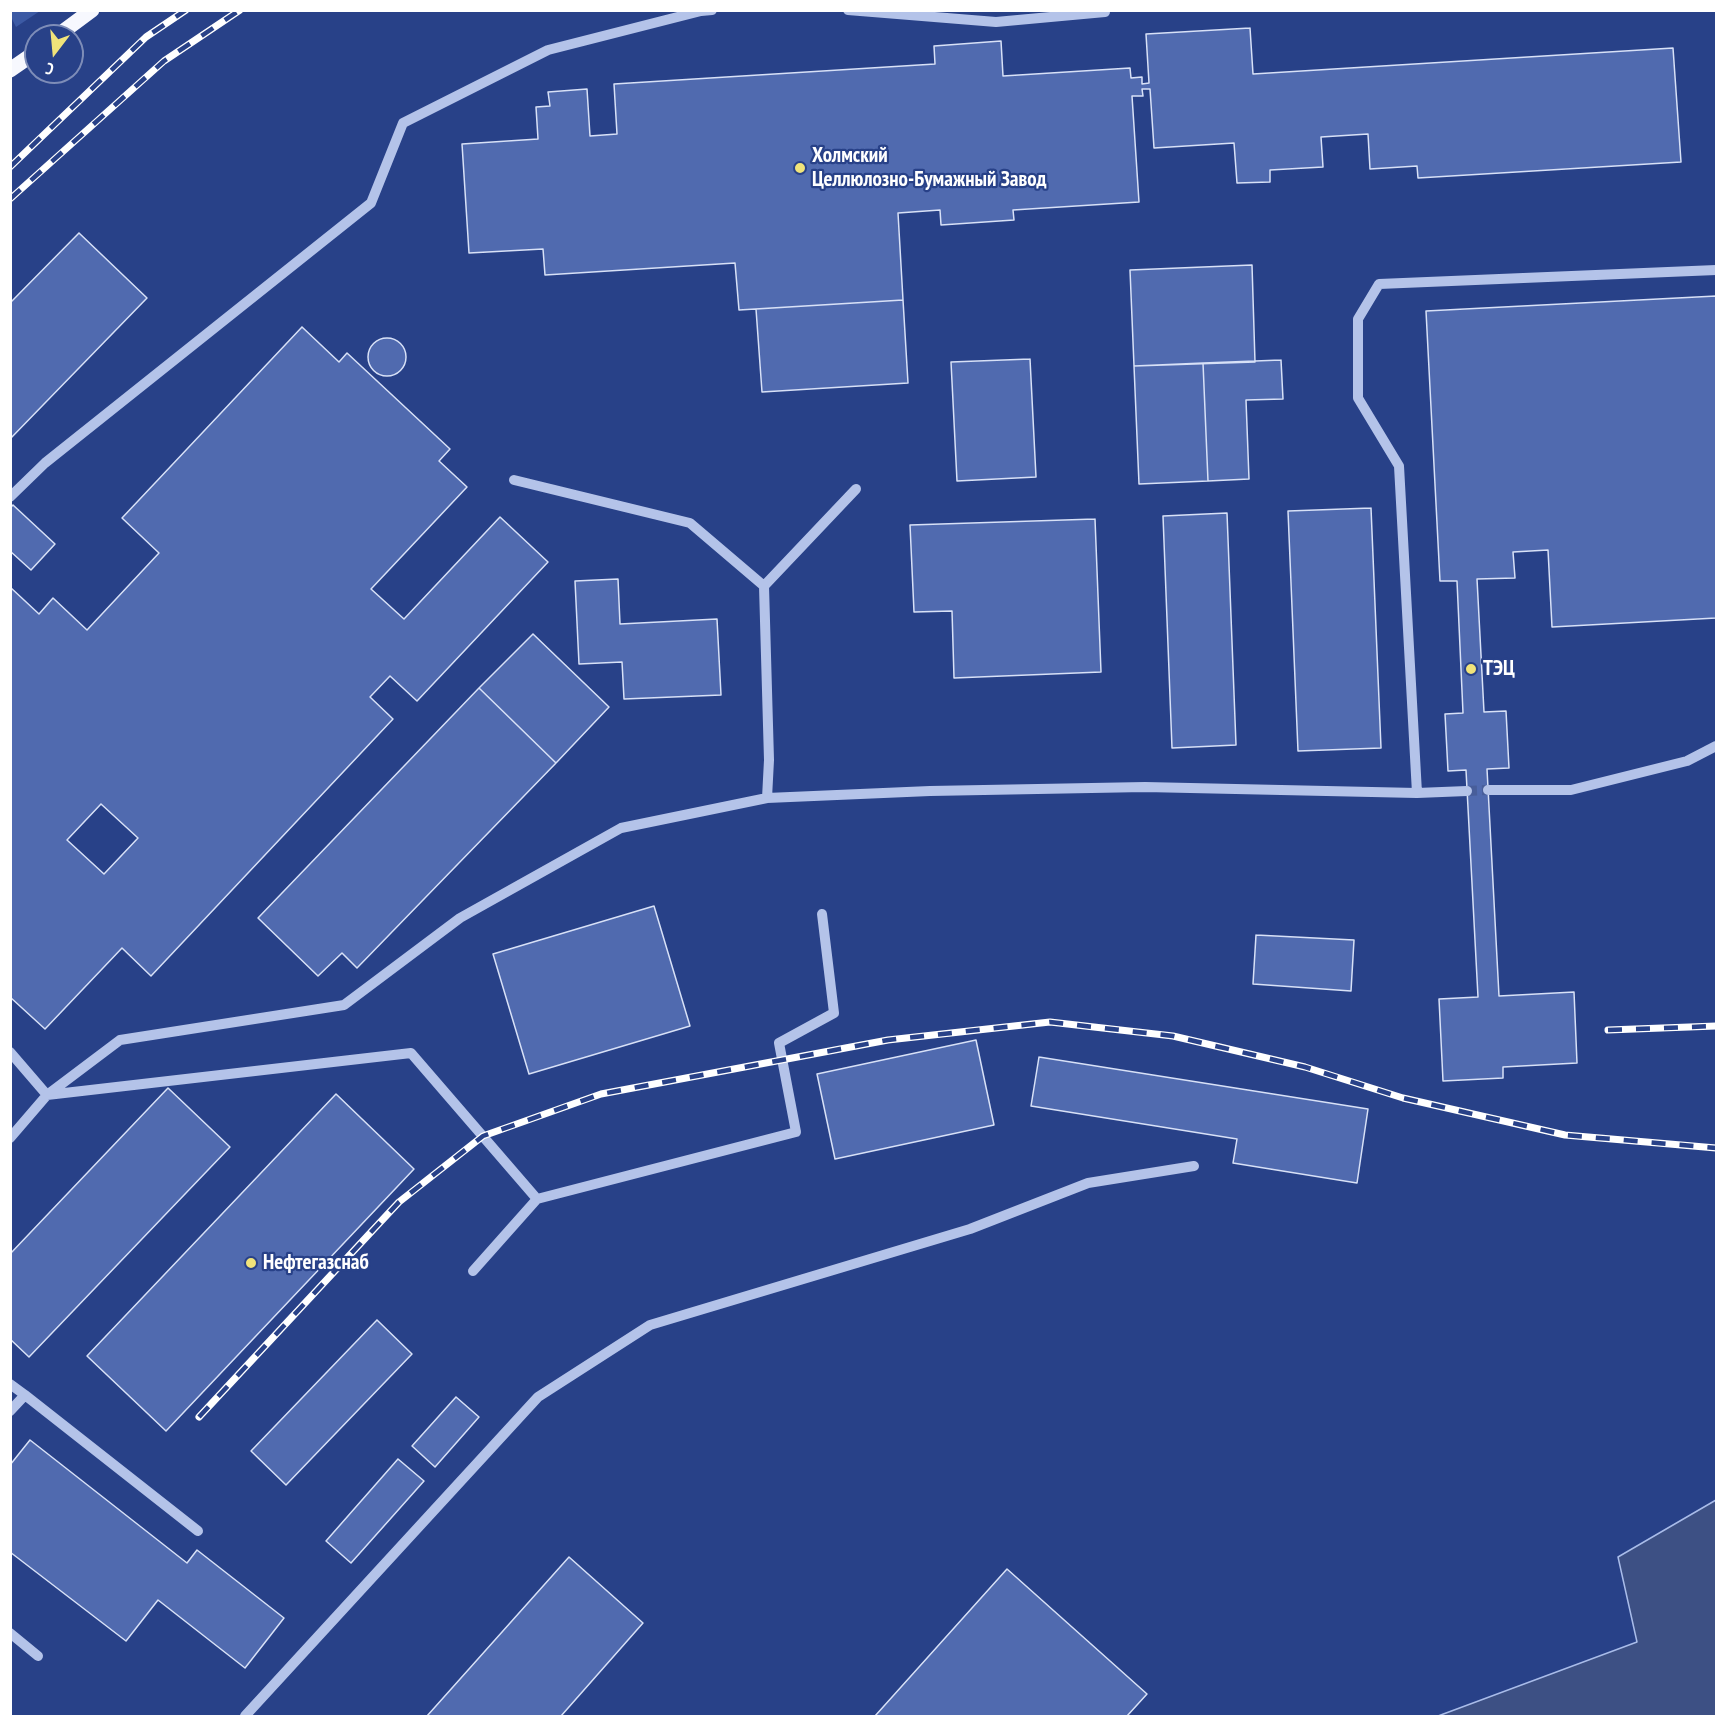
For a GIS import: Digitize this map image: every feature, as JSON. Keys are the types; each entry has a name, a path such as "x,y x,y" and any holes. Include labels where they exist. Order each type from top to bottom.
{"main road":[{"path":"73,24 92,10"},
{"path":"10,70 24,60"}],"street":[{"path":"10,497 45,463 371,203 403,123 548,50 700,11 712,10"},
{"path":"848,10 996,22 1105,12"},
{"path":"1417,793 1399,466 1358,398 1358,319 1379,284 1716,270"},
{"path":"514,480 690,523 764,586"},
{"path":"767,798 769,760 764,586 856,489"},
{"path":"1488,790 1571,790 1687,761 1716,746"},
{"path":"10,1138 47,1095 120,1040 344,1005 460,918 621,828 767,798 930,791 1145,787 1417,793 1467,791"},
{"path":"473,1271 537,1199 796,1132 779,1043 834,1013 822,914"},
{"path":"10,1052 47,1095"},
{"path":"47,1095 411,1053 537,1199"},
{"path":"245,1716 538,1397 650,1325 970,1229 1088,1183 1194,1166"},
{"path":"10,1384 198,1531"},
{"path":"10,1411 24,1395"},
{"path":"10,1633 38,1656"}],"shaded area":[{"path":"11,10 40,11 16,27"},
{"path":"1716,1500 1716,1716 1438,1716 1637,1642 1618,1557"}],"building":[{"name":"Холмский Целлюлозно-Бумажный Завод","path":"1250,28 1253,74 1673,48 1681,162 1418,178 1417,166 1370,169 1368,134 1321,137 1323,167 1270,170 1270,182 1237,183 1234,143 1154,148 1150,89 1142,89 1143,96 1132,96 1139,202 1013,210 1014,220 941,225 940,210 898,213 903,300 739,310 735,263 545,275 543,249 469,253 462,144 538,139 536,107 550,106 548,92 587,89 590,136 617,134 614,84 935,64 934,46 1001,41 1003,76 1130,68 1131,78 1142,77 1142,84 1149,83 1146,34"},
{"path":"79,233 147,298 10,439 10,303"},
{"path":"1252,265 1255,362 1134,366 1130,270"},
{"name":"ТЭЦ","path":"1716,296 1716,618 1552,627 1548,550 1513,552 1515,578 1477,579 1484,712 1506,711 1509,768 1487,769 1499,996 1574,992 1577,1063 1503,1067 1503,1078 1443,1081 1439,999 1478,997 1466,770 1448,771 1445,714 1463,713 1457,581 1440,581 1426,311"},
{"path":"903,300 908,383 762,392 756,309"},
{"path":"302,327 339,362 347,353 450,449 439,461 467,487 371,589 404,619 500,517 548,562 417,701 390,676 370,697 393,719 151,976 122,948 45,1029 10,997 10,587 39,614 53,598 87,630 159,553 122,518","holes":["101,804 138,838 104,874 67,840"]},
{"path":"387,338 401,343 406,357 401,371 387,376 373,371 368,357 373,343"},
{"path":"1030,359 1036,477 957,481 951,362"},
{"path":"1281,360 1283,399 1246,400 1249,479 1208,481 1203,363"},
{"path":"1203,363 1208,481 1139,484 1134,366"},
{"path":"13,505 55,544 31,570 10,551 10,508"},
{"path":"1371,508 1381,748 1298,751 1288,511"},
{"path":"1227,513 1236,745 1172,748 1163,516"},
{"path":"1095,519 1101,672 954,678 952,611 914,612 910,525"},
{"path":"618,579 620,624 717,619 721,695 624,699 622,662 579,664 575,581"},
{"path":"533,634 609,707 556,763 479,688"},
{"path":"479,688 556,763 357,968 342,953 318,976 258,918"},
{"path":"654,906 690,1026 529,1074 493,954"},
{"path":"1256,935 1354,940 1351,991 1253,984"},
{"path":"976,1040 994,1125 835,1159 817,1074"},
{"path":"1039,1057 1368,1109 1357,1183 1233,1163 1237,1139 1031,1106"},
{"path":"168,1088 230,1147 29,1357 10,1339 10,1254"},
{"name":"Нефтегазснаб","path":"336,1094 414,1169 166,1431 87,1356"},
{"path":"377,1320 412,1354 286,1485 251,1451"},
{"path":"456,1397 479,1417 435,1467 412,1446"},
{"path":"30,1440 187,1563 197,1550 284,1618 245,1668 158,1600 126,1641 10,1552 10,1465"},
{"path":"398,1459 424,1481 351,1563 326,1541"},
{"path":"569,1557 643,1623 561,1716 427,1716"},
{"path":"1007,1569 1147,1694 1127,1716 875,1716"}],"tunnel":[{"path":"1467,791 1488,790"}],"railway":[{"path":"10,167 146,37 186,10"},
{"path":"10,199 164,61 240,10"},
{"path":"199,1417 399,1202 483,1136 601,1094 888,1040 1050,1022 1173,1036 1305,1067 1403,1098 1565,1135 1716,1148"},
{"path":"1608,1030 1716,1026"}],"place":[{"name":"Холмский Целлюлозно-Бумажный Завод","path":"800,168"},
{"name":"ТЭЦ","path":"1471,669"},
{"name":"Нефтегазснаб","path":"251,1263"}]}
